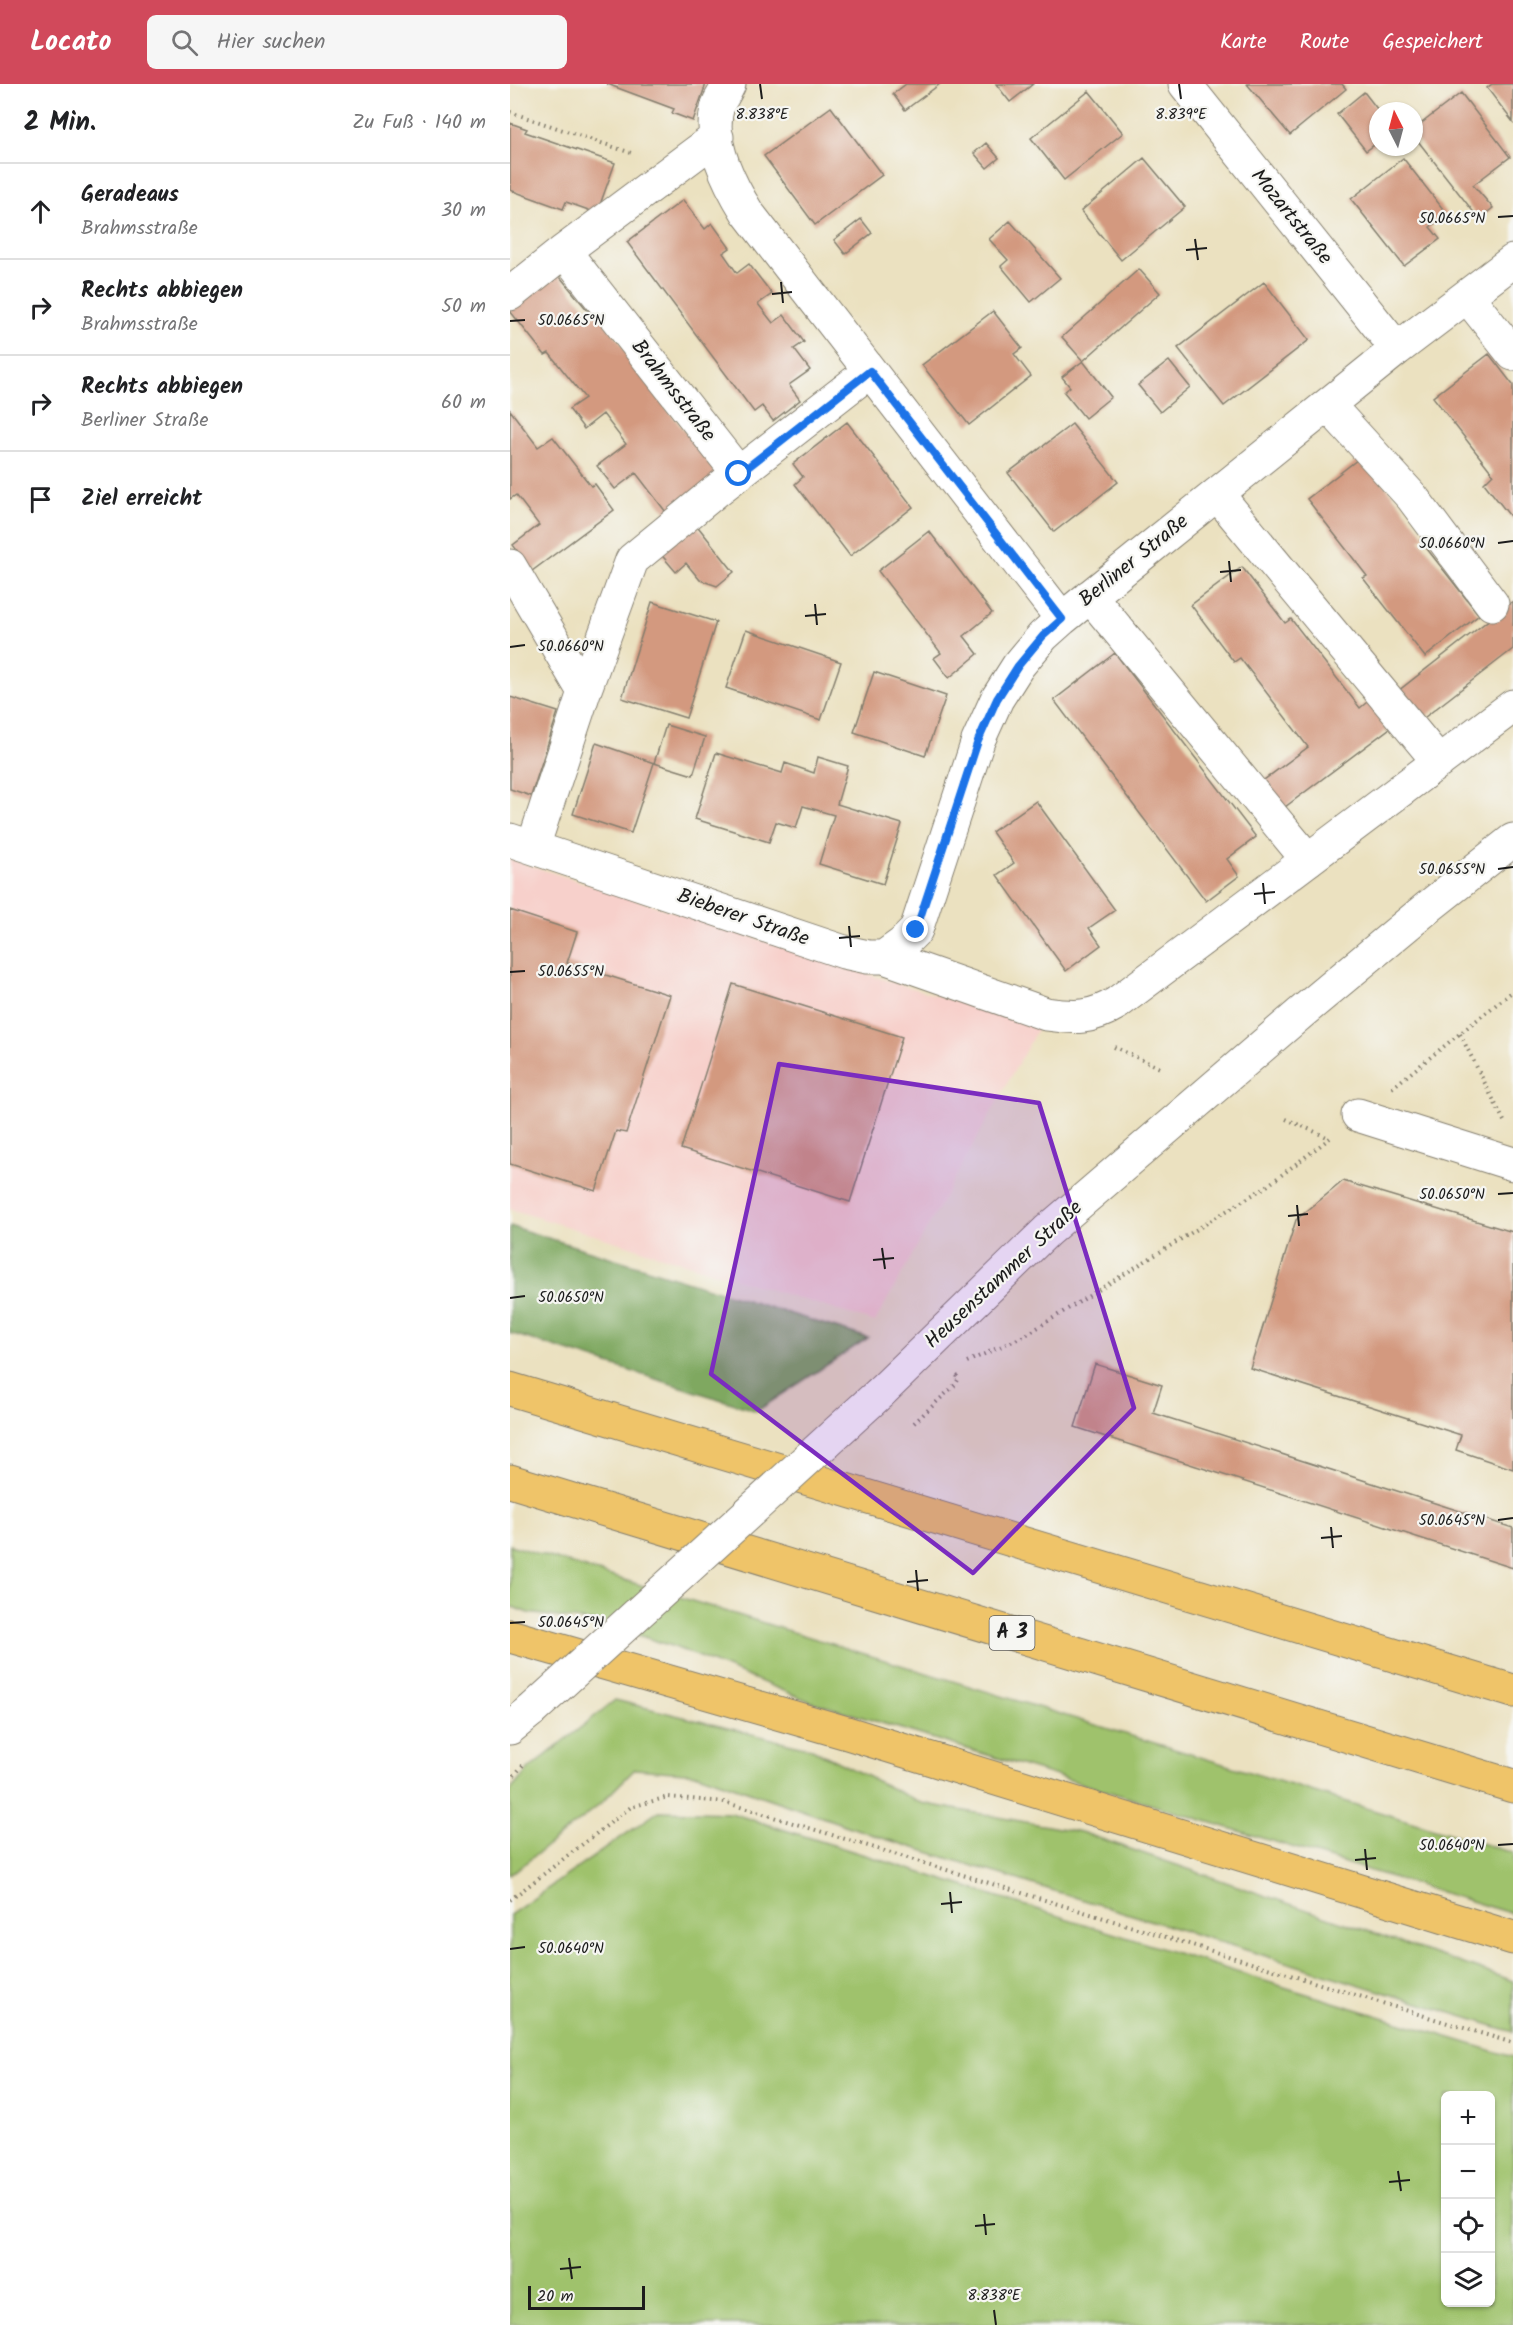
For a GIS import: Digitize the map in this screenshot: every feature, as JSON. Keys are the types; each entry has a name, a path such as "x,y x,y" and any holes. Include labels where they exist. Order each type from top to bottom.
{"main road":[{"path":"510,1389 1513,1691"},
{"name":"A 3","path":"510,1481 1513,1786"},
{"path":"510,1636 847,1733 1513,1938"}],"street":[{"path":"729,84 718,104 716,118 717,137 730,185 747,212 1062,619"},
{"name":"Mozartstraße","path":"1185,84 1397,349"},
{"path":"510,294 717,137"},
{"name":"Brahmsstraße","path":"564,251 739,474"},
{"name":"Berliner Straße","path":"884,957 916,930 978,741 997,699 1018,666 1043,636 1397,349 1513,261"},
{"path":"1467,296 1513,354"},
{"path":"521,843 584,692 632,560 870,371"},
{"path":"1328,405 1412,497 1492,604"},
{"path":"1217,494 1438,762"},
{"path":"510,566 584,692"},
{"path":"1090,596 1308,860"},
{"name":"Bieberer Straße","path":"521,843 844,952 868,957 884,957 1046,1014 1073,1017 1100,1013 1117,1003 1513,706"},
{"name":"Heusenstammer Straße","path":"521,1719 881,1392 1056,1224 1311,1005 1513,840"},
{"path":"1358,1115 1513,1164"}],"path":[{"path":"510,112 678,168"},
{"path":"963,1364 1034,1330 1267,1186 1513,991"},
{"path":"1460,1034 1508,1128"},
{"path":"1286,1119 1330,1138"},
{"path":"914,1423 959,1378 953,1372 944,1379"},
{"path":"510,1900 631,1807 669,1797 724,1802 1513,2043"}],"highlighted area":[{"path":"779,1064 1039,1103 1134,1408 973,1573 711,1374"}],"shaded area":[{"path":"510,859 892,982 1039,1026 875,1322 510,1209"}],"green space":[{"path":"510,1226 868,1338 757,1411 510,1333"},
{"path":"510,1545 1513,1853 1513,1914 809,1701 677,1648 602,1623 528,1613 510,1606"},
{"path":"615,1700 812,1749 921,1803 1081,1832 1513,1981 1513,2032 882,1838 698,1774 635,1769 597,1807 510,1875 510,1791 529,1769"},
{"path":"659,1811 731,1813 1513,2057 1513,2325 510,2325 510,1915"}],"building":[{"path":"607,84 706,84 693,121 672,113 674,109"},
{"path":"906,84 940,84 905,110 893,94"},
{"path":"996,84 1033,84 1010,102"},
{"path":"1247,84 1342,84 1346,89 1290,135"},
{"path":"1492,84 1513,84 1513,122 1487,88"},
{"path":"1089,91 1123,133 1064,180 1031,138"},
{"path":"1364,92 1372,102 1369,102 1369,149 1366,151 1337,114"},
{"path":"1461,93 1510,157 1473,185 1493,208 1479,219 1423,147 1423,122"},
{"path":"831,107 882,175 815,225 764,156"},
{"path":"510,123 527,129 525,132 615,163 597,213 566,202 563,209 510,190"},
{"path":"986,143 999,158 987,168 974,153"},
{"path":"1144,158 1185,207 1121,260 1081,211"},
{"path":"1403,158 1447,214 1430,227 1440,239 1404,266 1351,199"},
{"path":"683,200 705,229 712,223 730,248 723,253 737,273 749,264 772,294 758,304 773,323 784,315 804,342 794,349 810,370 789,385 800,400 773,421 762,406 754,412 627,242"},
{"path":"861,219 872,233 845,254 834,240"},
{"path":"1010,221 1060,278 1031,302 1001,266 1008,260 989,239"},
{"path":"1139,269 1160,293 1083,361 1062,337"},
{"path":"556,272 593,317 599,312 669,411 720,476 669,516 636,473 615,489 597,466 626,444 603,414 584,429 569,409 585,398 549,353 545,355 510,311"},
{"path":"1264,282 1309,340 1224,406 1178,348"},
{"path":"993,311 1022,348 1014,354 1031,376 969,425 922,365"},
{"path":"1489,354 1513,385 1513,520 1484,483 1493,474 1433,397"},
{"path":"1083,361 1111,397 1085,418 1064,392 1070,387 1062,377"},
{"path":"1169,361 1190,387 1160,412 1138,385"},
{"path":"510,410 538,447 553,437 591,486 595,484 614,510 532,571 513,545 539,525 516,495 510,499"},
{"path":"847,422 913,507 850,556 795,484 803,477 793,464"},
{"path":"1072,424 1118,482 1054,532 1008,473"},
{"path":"1362,456 1425,536 1420,540 1479,615 1425,657 1363,578 1367,576 1307,499"},
{"path":"695,523 734,572 717,586 700,580 686,563 676,572 659,552"},
{"path":"929,531 992,613 964,636 978,654 949,678 934,658 941,653 878,571"},
{"path":"1242,567 1285,623 1291,619 1360,708 1373,697 1394,725 1277,813 1256,786 1308,747 1240,658 1234,662 1191,605"},
{"path":"1513,601 1513,649 1416,724 1393,695"},
{"path":"652,602 716,622 686,718 622,698"},
{"path":"746,630 841,662 821,720 726,688"},
{"path":"1115,653 1256,837 1227,859 1239,876 1206,901 1054,700"},
{"path":"874,672 946,696 925,756 854,732"},
{"path":"510,697 558,712 531,796 510,789"},
{"path":"666,725 705,737 693,775 654,763"},
{"path":"596,743 654,763 631,833 573,814"},
{"path":"716,753 782,773 785,763 814,773 818,757 848,766 837,804 902,824 883,884 819,864 834,815 803,806 796,828 776,822 769,842 695,819"},
{"path":"1036,801 1115,910 1089,928 1101,945 1066,971 997,875 1014,863 992,832"},
{"path":"510,910 577,932 567,963 670,995 626,1133 616,1131 596,1191 510,1164"},
{"path":"733,984 902,1037 850,1202 681,1149"},
{"path":"1343,1181 1513,1232 1513,1469 1456,1450 1461,1435 1250,1368 1296,1220"},
{"path":"1095,1364 1162,1385 1153,1413 1513,1528 1513,1568 1075,1427"}],"route":[{"path":"739,474 870,371 1062,619 1043,636 1018,666 997,699 978,741 916,930"}]}
